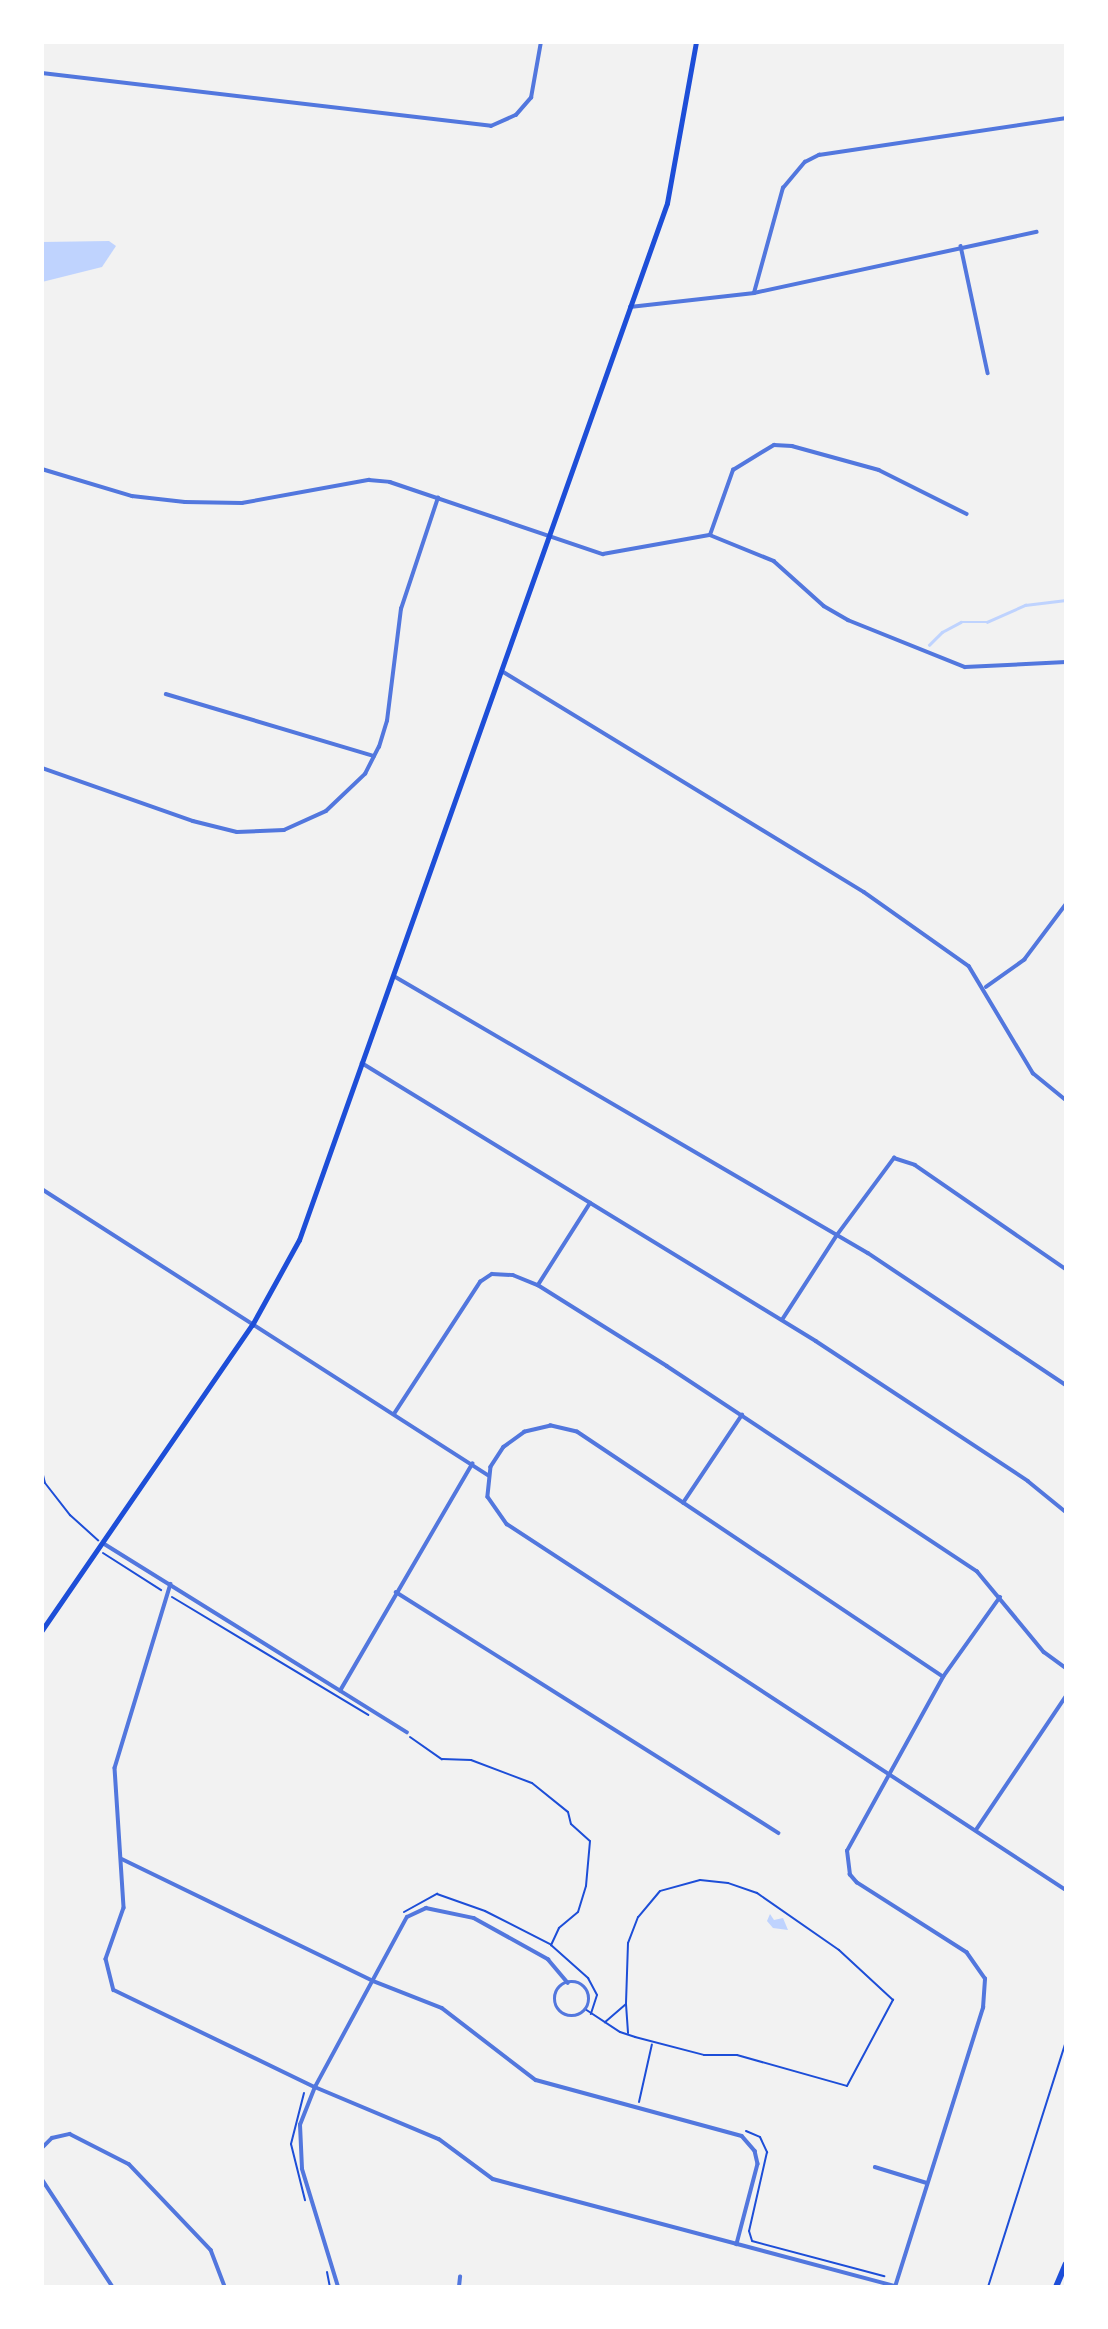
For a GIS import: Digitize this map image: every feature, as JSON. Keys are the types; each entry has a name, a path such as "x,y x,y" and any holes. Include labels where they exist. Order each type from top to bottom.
{"highway":[{"path":"1056,2287 1066,2264"}],"main road":[{"path":"42,1630 252,1325 299,1240 667,203 696,42"}],"street":[{"path":"42,73 491,126 516,115 531,98 541,42"},
{"path":"754,293 778,199 790,176 805,162 818,155 1066,118"},
{"path":"630,307 754,293 1036,232"},
{"path":"961,247 988,373"},
{"path":"710,535 733,470 774,445 792,446 879,470 967,514"},
{"path":"42,469 132,496 185,502 242,503 369,480 390,482 603,554 621,554 710,535 774,561 824,607 848,620 965,667 1066,662"},
{"path":"42,768 193,821 257,833 294,826 326,811 348,793 374,756 387,721 401,608 438,498"},
{"path":"500,670 864,892 970,966 986,987 1033,1073 1066,1100"},
{"path":"166,694 374,756"},
{"path":"986,987 1013,971 1066,904"},
{"path":"394,976 837,1234 1066,1385"},
{"path":"361,1062 782,1320 1028,1481 1066,1512"},
{"path":"782,1320 837,1234 887,1164 902,1159 1066,1269"},
{"path":"42,1189 488,1475"},
{"path":"538,1285 590,1203"},
{"path":"394,1414 480,1282 501,1273 538,1285 742,1415 977,1571 1044,1651 1066,1668"},
{"path":"683,1503 742,1415"},
{"path":"943,1677 582,1435 557,1427 538,1428 514,1438 488,1475 489,1502 507,1524 1066,1889"},
{"path":"340,1691 472,1464"},
{"path":"103,1543 405,1733"},
{"path":"171,1584 116,1756 123,1920 106,1959 114,1990 315,2087 439,2139 493,2179 895,2287 983,2008 985,1979 967,1953 850,1875 846,1863 851,1841 891,1777 943,1677 1000,1597"},
{"path":"396,1592 778,1833"},
{"path":"976,1830 1066,1696"},
{"path":"122,1859 373,1981 442,2008 536,2080 742,2136 752,2145 758,2164 737,2244"},
{"path":"338,2287 299,2153 300,2125 315,2087 407,1917 426,1908 474,1918 548,1959 568,1983 586,1990 585,2009 568,2015 557,2006 557,1992 568,1983"},
{"path":"42,2148 64,2134 87,2139 129,2164 201,2239 218,2263 225,2287"},
{"path":"875,2167 927,2183"},
{"path":"42,2179 113,2287"},
{"path":"459,2287 460,2277"}],"path":[{"path":"42,1471 45,1483 70,1515 103,1543 103,1556 380,1721"},
{"path":"405,1733 442,1759 471,1760 532,1783 568,1812 571,1824 590,1841 586,1886 578,1912 559,1928 551,1945 589,1978 597,1995 591,2014"},
{"path":"585,2009 628,2034 704,2055 737,2055 847,2086 893,2000 839,1950 757,1893 700,1880 660,1891 638,1917 628,1943 625,2004 628,2034"},
{"path":"605,2022 625,2004"},
{"path":"988,2287 1066,2040"}],"water":[{"path":"109,241 116,246 102,267 42,282 42,242"},
{"path":"770,1914 774,1920 783,1918 788,1930 773,1928 767,1921"}],"waterway":[{"path":"929,645 942,632 961,622 987,622 1025,605 1066,600"}]}
